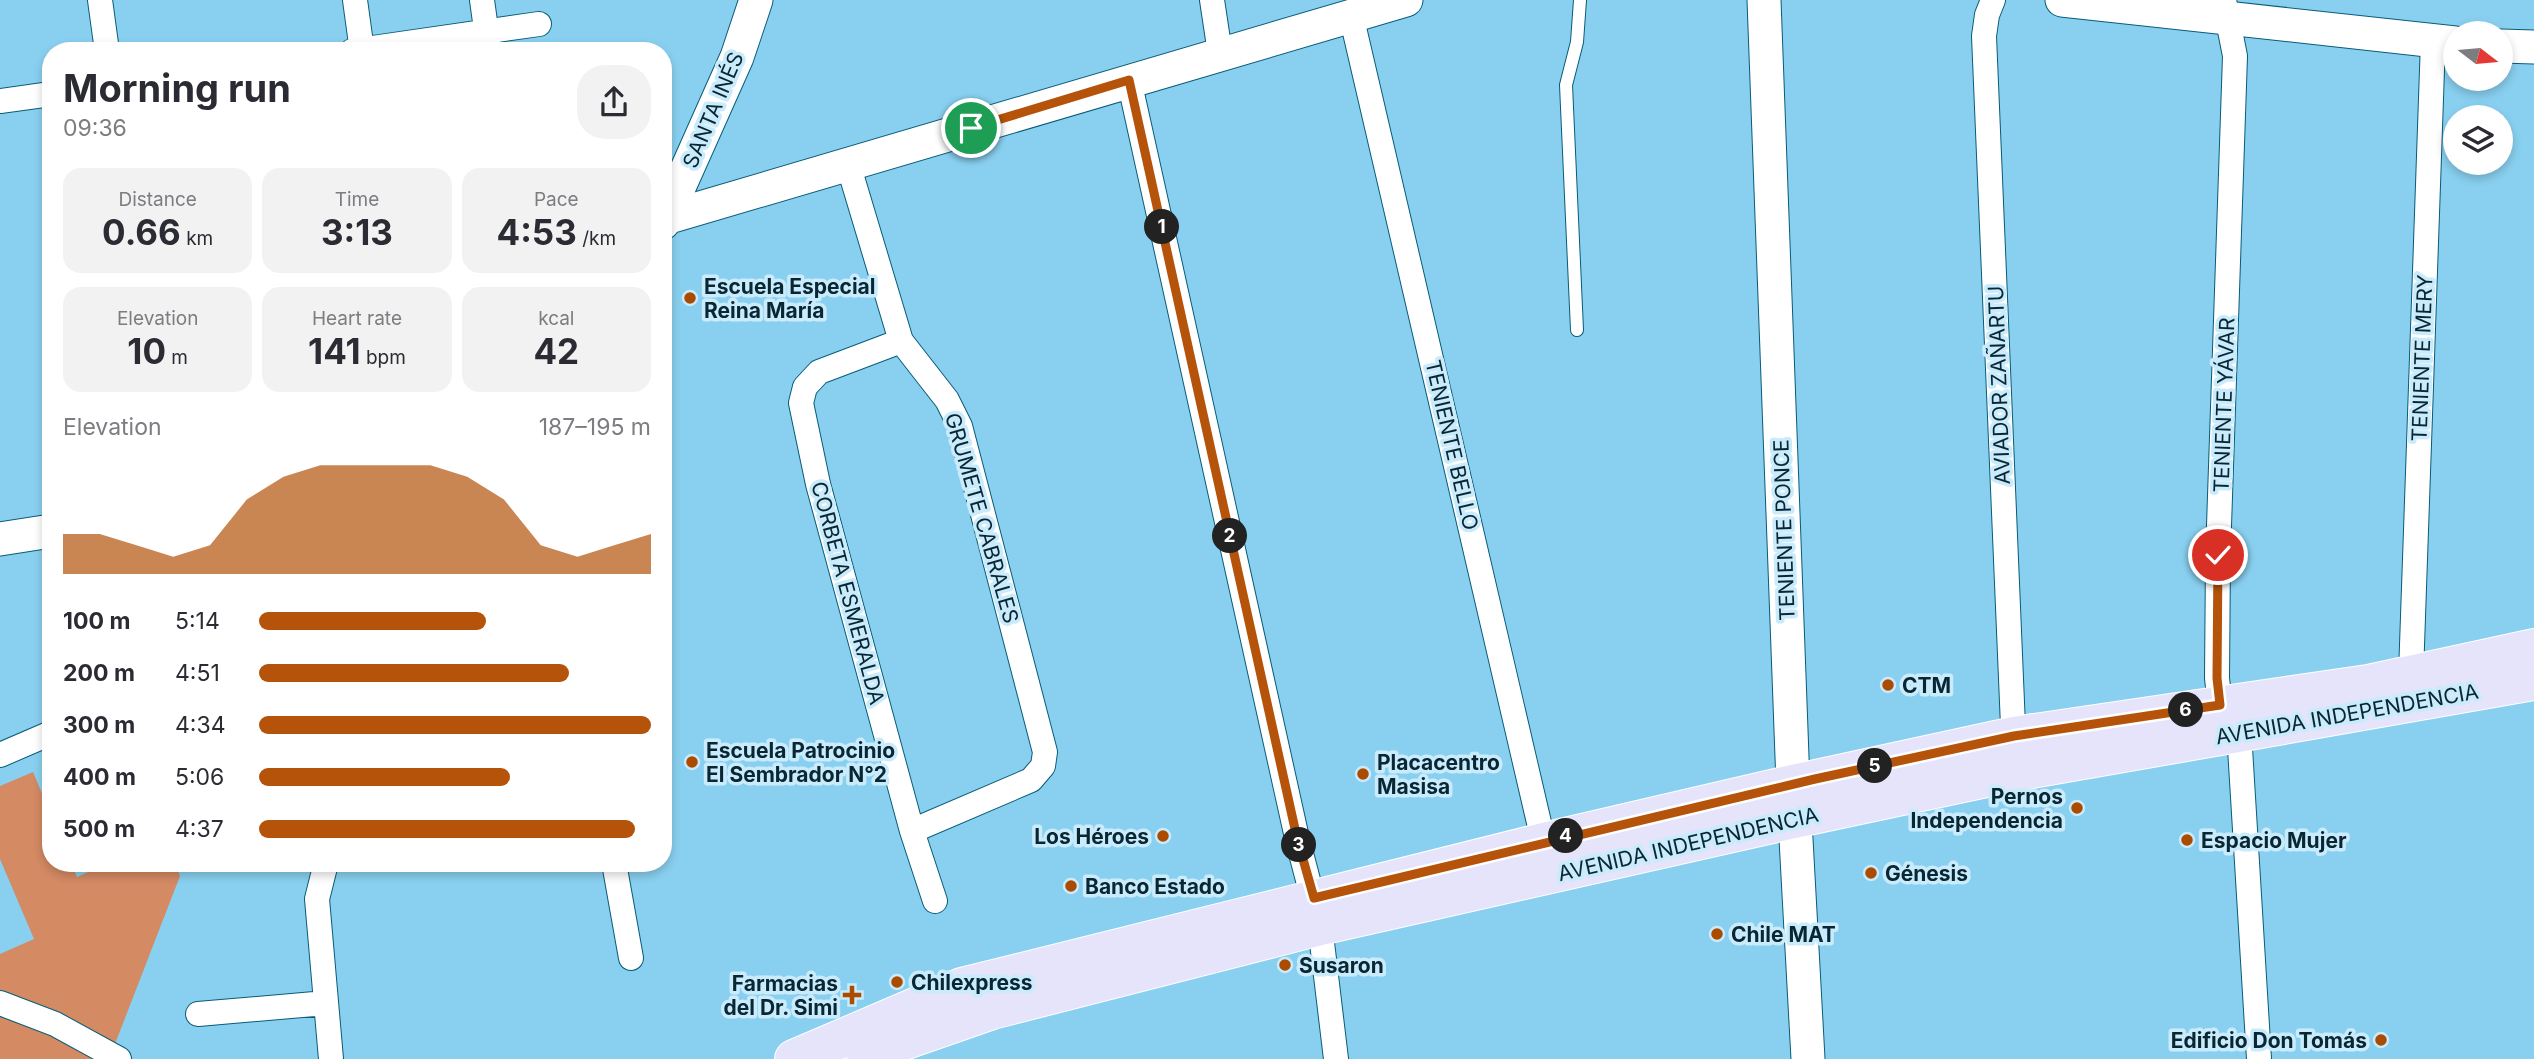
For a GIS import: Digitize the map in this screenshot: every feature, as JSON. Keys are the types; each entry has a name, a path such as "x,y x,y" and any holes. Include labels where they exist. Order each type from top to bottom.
{"main road":[{"name":"AVENIDA INDEPENDENCIA","path":"2227,719 2411,674 2534,648"},
{"name":"AVENIDA INDEPENDENCIA","path":"794,1059 962,987 1317,912 1794,801 2014,754 2227,719 2534,681"},
{"name":"AVENIDA INDEPENDENCIA","path":"864,1057 992,1010 1317,912"}],"street":[{"path":"100,0 106,42"},
{"path":"355,0 358,42"},
{"path":"482,0 488,41 539,24"},
{"name":"SANTA INÉS","path":"672,205 737,57 756,0"},
{"path":"1212,0 1220,53"},
{"path":"672,219 1339,15 1406,0"},
{"name":"TENIENTE PONCE","path":"1764,0 1794,801 1808,1059"},
{"name":"AVIADOR ZAÑARTU","path":"1993,0 1987,15 1984,36 2014,754"},
{"path":"2062,0 2226,9 2443,42"},
{"name":"TENIENTE YÁVAR","path":"2226,9 2235,56 2218,555 2217,678 2227,719 2240,748 2259,1059"},
{"name":"TENIENTE BELLO","path":"1339,15 1547,858"},
{"path":"2513,46 2534,47"},
{"name":"TENIENTE MERY","path":"2411,674 2443,61"},
{"path":"1129,80 1297,838 1317,912 1336,1059"},
{"path":"0,101 42,95"},
{"name":"GRUMETE CABRALES","path":"848,164 901,341 947,400 960,426 1044,746 1043,766 1031,780 912,831"},
{"name":"CORBETA ESMERALDA","path":"901,341 819,372 805,387 801,403 818,485 912,831 935,901"},
{"path":"0,539 42,532"},
{"path":"0,755 42,737"},
{"path":"324,872 317,899 331,1059"},
{"path":"616,872 631,958"},
{"path":"0,1003 33,1014 119,1059"},
{"path":"198,1014 326,1003"}],"lane":[{"path":"1577,330 1566,85 1577,42 1580,0"}],"shaded area":[{"path":"33,772 42,794 42,872 75,872 77,877 88,872 178,872 180,876 115,1044 0,993 0,954 34,939 0,859 0,786"},
{"path":"0,1013 23,1018 99,1059 0,1059"}],"place":[{"name":"Escuela Especial Reina María","path":"690,298"},
{"name":"CTM","path":"1888,685"},
{"name":"Escuela Patrocinio El Sembrador N°2","path":"692,762"},
{"name":"Placacentro Masisa","path":"1363,774"},
{"name":"Pernos Independencia","path":"2077,808"},
{"name":"Los Héroes","path":"1163,836"},
{"name":"Espacio Mujer","path":"2187,840"},
{"name":"Génesis","path":"1871,873"},
{"name":"Banco Estado","path":"1071,886"},
{"name":"Chile MAT","path":"1717,934"},
{"name":"Susaron","path":"1285,965"},
{"name":"Chilexpress","path":"897,982"},
{"name":"Farmacias del Dr. Simi","path":"852,995"},
{"name":"Edificio Don Tomás","path":"2381,1040"}],"route":[{"path":"971,128 1129,80 1297,838 1314,898 1815,779 2014,736 2220,705 2217,678 2218,555"}]}
